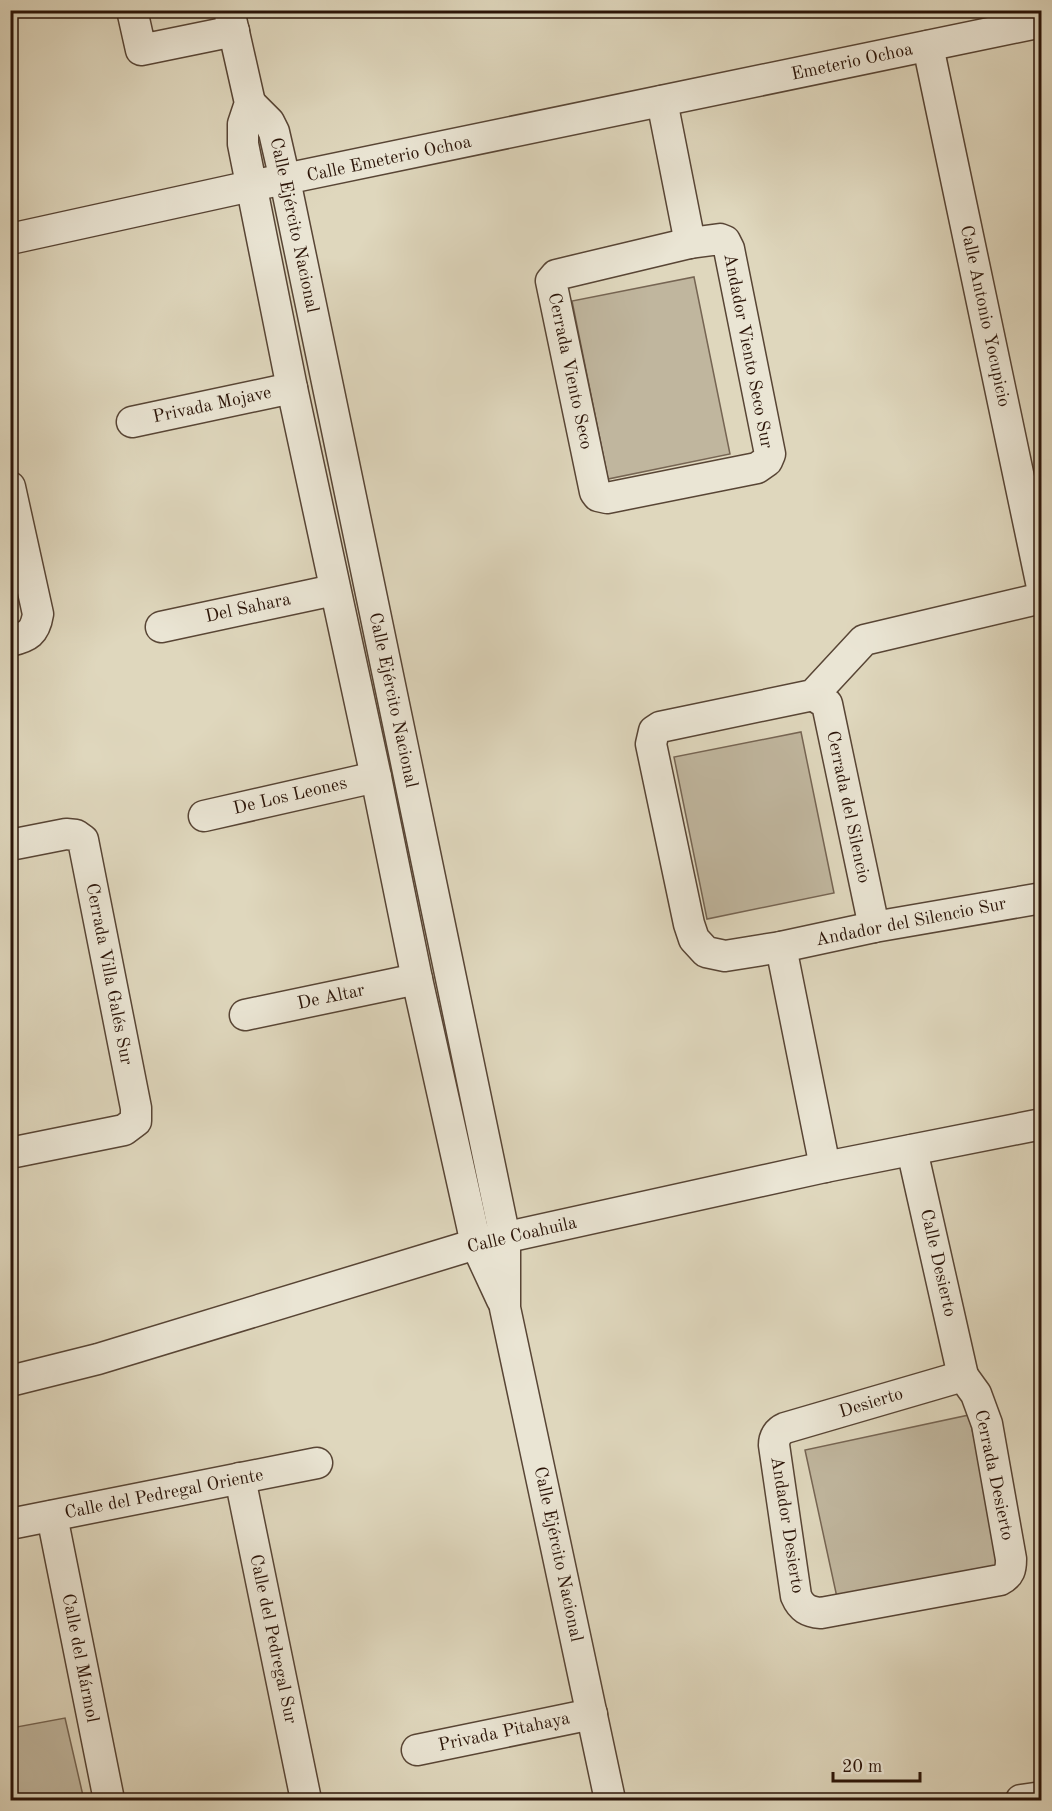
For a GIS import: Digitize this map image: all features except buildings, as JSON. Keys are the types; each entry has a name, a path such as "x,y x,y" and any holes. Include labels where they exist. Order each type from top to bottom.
{"street":[{"path":"132,10 141,50 231,21"},
{"name":"Calle Ejército Nacional","path":"231,21 250,103 242,133 251,186 417,979 476,1244 506,1308"},
{"name":"Emeterio Ochoa","path":"662,101 1041,22"},
{"name":"Calle Antonio Yocupicio","path":"928,46 1041,587"},
{"path":"662,101 690,243"},
{"name":"Calle Emeterio Ochoa","path":"10,239 251,186 662,101"},
{"name":"Calle Ejército Nacional","path":"250,103 263,114 274,132 285,180 506,1238 506,1308 610,1800"},
{"name":"Cerrada Viento Seco","path":"598,496 595,492 551,281 556,275 690,243 720,239 725,241"},
{"name":"Andador Viento Seco Sur","path":"598,496 607,498 758,468 767,461 770,454 729,249 725,241"},
{"name":"Privada Mojave","path":"132,422 292,388"},
{"path":"10,487 38,614 37,624 32,632 23,638 10,641"},
{"name":"Del Sahara","path":"161,627 334,590"},
{"path":"813,695 864,640 1041,598"},
{"name":"Andador del Silencio Sur","path":"813,695 660,727 654,731 651,744 689,924 694,939 706,952 724,956 781,947 874,927 1041,898"},
{"name":"Cerrada del Silencio","path":"813,695 827,704 874,927"},
{"name":"De Los Leones","path":"204,816 376,777"},
{"name":"Cerrada Villa Galés Sur","path":"10,845 66,834 76,835 83,840 136,1108 136,1121 124,1130 10,1153"},
{"path":"781,947 825,1167"},
{"name":"De Altar","path":"244,1015 417,979"},
{"name":"Calle Coahuila","path":"10,1380 98,1359 476,1244 825,1167 1041,1124"},
{"name":"Calle Desierto","path":"912,1150 965,1379"},
{"name":"Desierto","path":"776,1436 780,1430 785,1428 965,1379"},
{"name":"Cerrada Desierto","path":"806,1610 821,1613 1000,1580 1010,1572 1011,1559 987,1424 976,1394 965,1379"},
{"name":"Andador Desierto","path":"776,1436 774,1445 796,1596 806,1610"},
{"name":"Calle del Pedregal Oriente","path":"10,1524 317,1463"},
{"name":"Calle del Pedregal Sur","path":"240,1478 306,1800"},
{"name":"Calle del Mármol","path":"52,1516 109,1800"},
{"name":"Privada Pitahaya","path":"417,1750 592,1714"},
{"path":"1021,1800 1041,1797"}],"shaded area":[{"path":"694,277 730,454 608,479 572,301"},
{"path":"801,732 834,893 707,919 674,757"},
{"path":"969,1415 1002,1567 838,1602 805,1450"},
{"path":"65,1718 84,1800 24,1800 11,1785 11,1728"}]}
